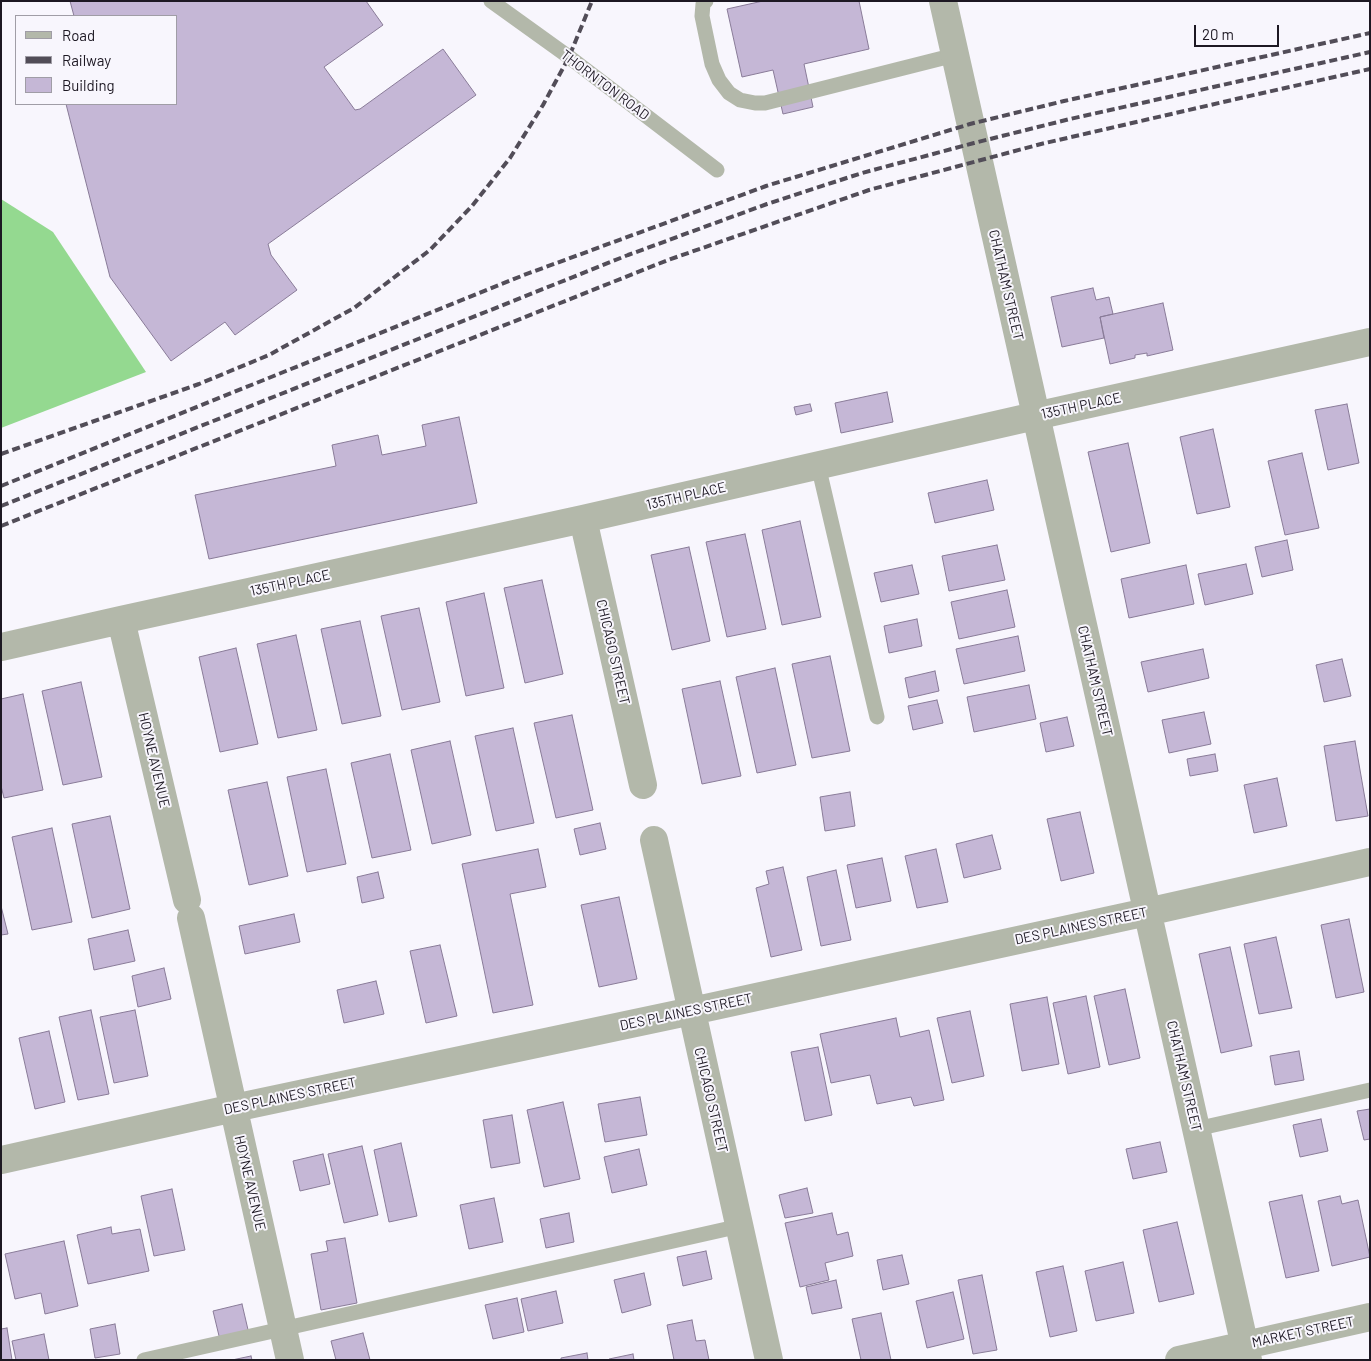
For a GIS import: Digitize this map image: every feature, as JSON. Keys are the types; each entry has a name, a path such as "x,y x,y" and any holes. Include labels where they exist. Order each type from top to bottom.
{"street":[{"name":"CHATHAM STREET","path":"943,1 1246,1352"},
{"name":"135TH PLACE","path":"1,647 583,519 1370,342"},
{"name":"CHICAGO STREET","path":"583,519 643,785"},
{"name":"HOYNE AVENUE","path":"121,620 189,909 290,1360"},
{"name":"CHICAGO STREET","path":"654,840 769,1360"},
{"name":"DES PLAINES STREET","path":"1,1160 1370,862"},
{"name":"MARKET STREET","path":"1178,1360 1246,1352 1370,1318"}],"lane":[{"name":"THORNTON ROAD","path":"492,1 717,170"},
{"path":"706,1 703,4 702,16 712,64 719,80 729,93 740,100 765,103 954,55"},
{"path":"818,465 877,716"},
{"path":"1196,1129 1370,1090"},
{"path":"144,1360 740,1226"}],"green space":[{"path":"1,199 53,232 146,372 1,428"}],"building":[{"path":"70,1 366,1 383,25 324,67 355,110 360,109 443,49 476,95 268,244 271,255 297,290 235,335 225,322 171,361 110,277 66,105 178,105 178,15 74,15"},
{"path":"763,1 859,1 869,49 804,64 813,107 783,114 773,70 742,77 727,9"},
{"path":"1093,288 1096,300 1109,297 1113,314 1100,317 1104,338 1062,347 1051,297"},
{"path":"1163,303 1173,350 1147,356 1147,353 1135,355 1135,358 1110,364 1100,317"},
{"path":"887,392 893,422 841,433 835,403"},
{"path":"810,404 812,411 796,415 794,407"},
{"path":"1347,404 1359,463 1328,470 1315,410"},
{"path":"459,417 477,503 209,559 195,495 336,466 332,445 378,435 382,455 426,446 422,425"},
{"path":"1213,429 1230,507 1197,514 1180,437"},
{"path":"1128,443 1150,543 1111,552 1088,452"},
{"path":"1302,453 1319,528 1285,535 1268,461"},
{"path":"987,480 994,510 935,523 928,493"},
{"path":"800,521 821,617 782,625 762,530"},
{"path":"745,534 766,629 727,637 706,542"},
{"path":"1287,540 1293,570 1262,577 1255,547"},
{"path":"997,545 1005,580 949,591 942,556"},
{"path":"689,547 710,641 672,650 651,555"},
{"path":"1246,564 1253,594 1205,605 1198,574"},
{"path":"912,565 919,594 881,602 874,573"},
{"path":"1186,565 1194,604 1129,618 1121,579"},
{"path":"542,580 563,674 525,683 504,588"},
{"path":"1007,590 1015,627 959,639 951,602"},
{"path":"484,593 504,688 466,696 446,602"},
{"path":"419,608 440,702 402,710 381,616"},
{"path":"917,619 922,646 889,653 884,626"},
{"path":"360,621 381,716 342,724 321,629"},
{"path":"296,635 317,730 278,738 257,644"},
{"path":"1018,636 1025,671 964,684 956,649"},
{"path":"236,648 258,744 220,752 199,657"},
{"path":"1203,649 1209,678 1148,692 1141,662"},
{"path":"830,656 850,751 812,758 792,664"},
{"path":"1342,659 1351,696 1324,702 1316,665"},
{"path":"775,668 796,765 757,773 736,677"},
{"path":"935,671 939,691 909,698 905,678"},
{"path":"720,681 741,776 702,784 682,689"},
{"path":"81,682 102,777 63,785 42,691"},
{"path":"1029,685 1036,719 974,732 967,697"},
{"path":"23,694 43,790 4,798 1,786 1,699"},
{"path":"937,700 943,723 913,730 908,706"},
{"path":"1204,712 1211,744 1169,753 1162,720"},
{"path":"572,715 593,810 556,818 534,723"},
{"path":"1067,717 1074,746 1046,752 1040,723"},
{"path":"513,728 534,823 496,831 475,736"},
{"path":"450,741 471,835 432,844 411,750"},
{"path":"1355,741 1368,816 1336,821 1324,746"},
{"path":"390,754 411,850 372,858 351,763"},
{"path":"1215,754 1218,771 1190,776 1187,759"},
{"path":"326,769 346,864 307,872 287,777"},
{"path":"1277,778 1287,826 1254,833 1244,785"},
{"path":"267,782 288,876 249,885 228,790"},
{"path":"850,792 855,826 825,831 820,797"},
{"path":"1080,812 1094,873 1061,881 1047,819"},
{"path":"110,816 130,909 92,918 72,824"},
{"path":"600,823 606,849 580,855 574,829"},
{"path":"52,828 72,922 32,930 12,837"},
{"path":"992,835 1001,869 964,878 956,844"},
{"path":"538,849 546,887 510,894 533,1005 493,1013 462,864"},
{"path":"936,849 948,902 917,908 905,856"},
{"path":"882,858 891,901 856,908 847,865"},
{"path":"783,867 802,950 771,957 756,888 769,884 766,871"},
{"path":"836,870 851,940 821,946 807,877"},
{"path":"378,872 384,898 362,903 357,877"},
{"path":"619,897 637,979 599,987 581,905"},
{"path":"1,906 8,934 1,935"},
{"path":"294,914 300,942 245,954 239,926"},
{"path":"1349,919 1364,992 1336,998 1321,925"},
{"path":"128,930 135,961 94,970 88,939"},
{"path":"1276,937 1292,1008 1259,1014 1244,944"},
{"path":"440,945 457,1016 426,1023 410,951"},
{"path":"1230,947 1252,1046 1221,1053 1199,954"},
{"path":"164,968 171,999 138,1007 132,976"},
{"path":"376,981 384,1014 344,1023 337,990"},
{"path":"1125,989 1140,1058 1109,1065 1094,996"},
{"path":"1086,996 1100,1067 1068,1074 1053,1003"},
{"path":"1047,997 1059,1064 1022,1071 1010,1004"},
{"path":"91,1010 109,1094 78,1100 59,1017"},
{"path":"135,1010 148,1076 114,1083 100,1017"},
{"path":"970,1011 984,1076 952,1083 937,1018"},
{"path":"896,1018 900,1037 929,1030 944,1100 914,1106 911,1097 877,1104 870,1075 831,1083 820,1034"},
{"path":"49,1031 65,1102 35,1109 19,1038"},
{"path":"818,1047 832,1115 805,1121 791,1052"},
{"path":"1299,1051 1304,1080 1275,1085 1270,1056"},
{"path":"640,1097 647,1135 605,1142 598,1104"},
{"path":"563,1102 580,1179 544,1187 527,1110"},
{"path":"1370,1109 1370,1139 1364,1140 1357,1111"},
{"path":"512,1115 520,1163 491,1168 483,1120"},
{"path":"1321,1119 1328,1151 1300,1157 1293,1125"},
{"path":"1160,1142 1167,1172 1133,1179 1126,1149"},
{"path":"401,1143 417,1216 389,1222 374,1150"},
{"path":"362,1146 378,1215 344,1223 328,1154"},
{"path":"639,1149 647,1185 612,1193 604,1157"},
{"path":"323,1154 330,1184 300,1191 293,1161"},
{"path":"807,1188 813,1213 785,1218 779,1195"},
{"path":"172,1189 185,1250 154,1256 141,1196"},
{"path":"1302,1195 1319,1271 1286,1278 1269,1202"},
{"path":"1340,1196 1342,1204 1358,1200 1370,1257 1332,1266 1318,1201"},
{"path":"494,1198 503,1242 469,1249 460,1205"},
{"path":"569,1213 574,1242 546,1248 540,1219"},
{"path":"832,1213 837,1235 848,1232 853,1256 825,1263 829,1280 800,1287 785,1223"},
{"path":"1177,1222 1194,1294 1159,1302 1143,1230"},
{"path":"111,1227 112,1234 140,1229 149,1271 88,1284 77,1235"},
{"path":"345,1238 357,1303 321,1310 311,1254 328,1251 326,1241"},
{"path":"64,1241 78,1306 45,1314 41,1293 15,1299 5,1254"},
{"path":"706,1251 712,1279 683,1286 677,1257"},
{"path":"902,1255 909,1284 883,1290 877,1260"},
{"path":"1123,1262 1134,1313 1096,1321 1085,1271"},
{"path":"1063,1266 1077,1331 1050,1337 1036,1272"},
{"path":"644,1273 651,1305 622,1313 614,1280"},
{"path":"982,1275 997,1350 973,1354 958,1280"},
{"path":"836,1280 842,1308 812,1314 806,1287"},
{"path":"556,1291 563,1323 528,1331 521,1299"},
{"path":"953,1292 964,1339 927,1348 916,1301"},
{"path":"517,1298 524,1332 493,1339 485,1305"},
{"path":"242,1304 249,1334 220,1340 213,1311"},
{"path":"881,1313 891,1360 861,1360 852,1319"},
{"path":"692,1320 696,1341 705,1340 709,1360 674,1360 667,1325"},
{"path":"115,1324 120,1354 95,1358 90,1329"},
{"path":"7,1328 12,1360 1,1360 1,1329"},
{"path":"363,1333 370,1360 336,1360 331,1341"},
{"path":"44,1334 49,1360 16,1360 12,1341"},
{"path":"587,1353 588,1360 561,1360 561,1358"},
{"path":"633,1354 634,1360 609,1359"},
{"path":"251,1356 252,1360 232,1360"}],"railway":[{"path":"1,454 199,384 269,355 354,308 430,250 472,206 510,158 543,105 569,57 592,1"},
{"path":"1,486 524,275 766,186 970,124 1064,101 1370,33"},
{"path":"1,506 628,255 767,204 862,173 974,143 1070,119 1370,52"},
{"path":"1,526 668,260 869,190 1041,144 1370,69"}]}
